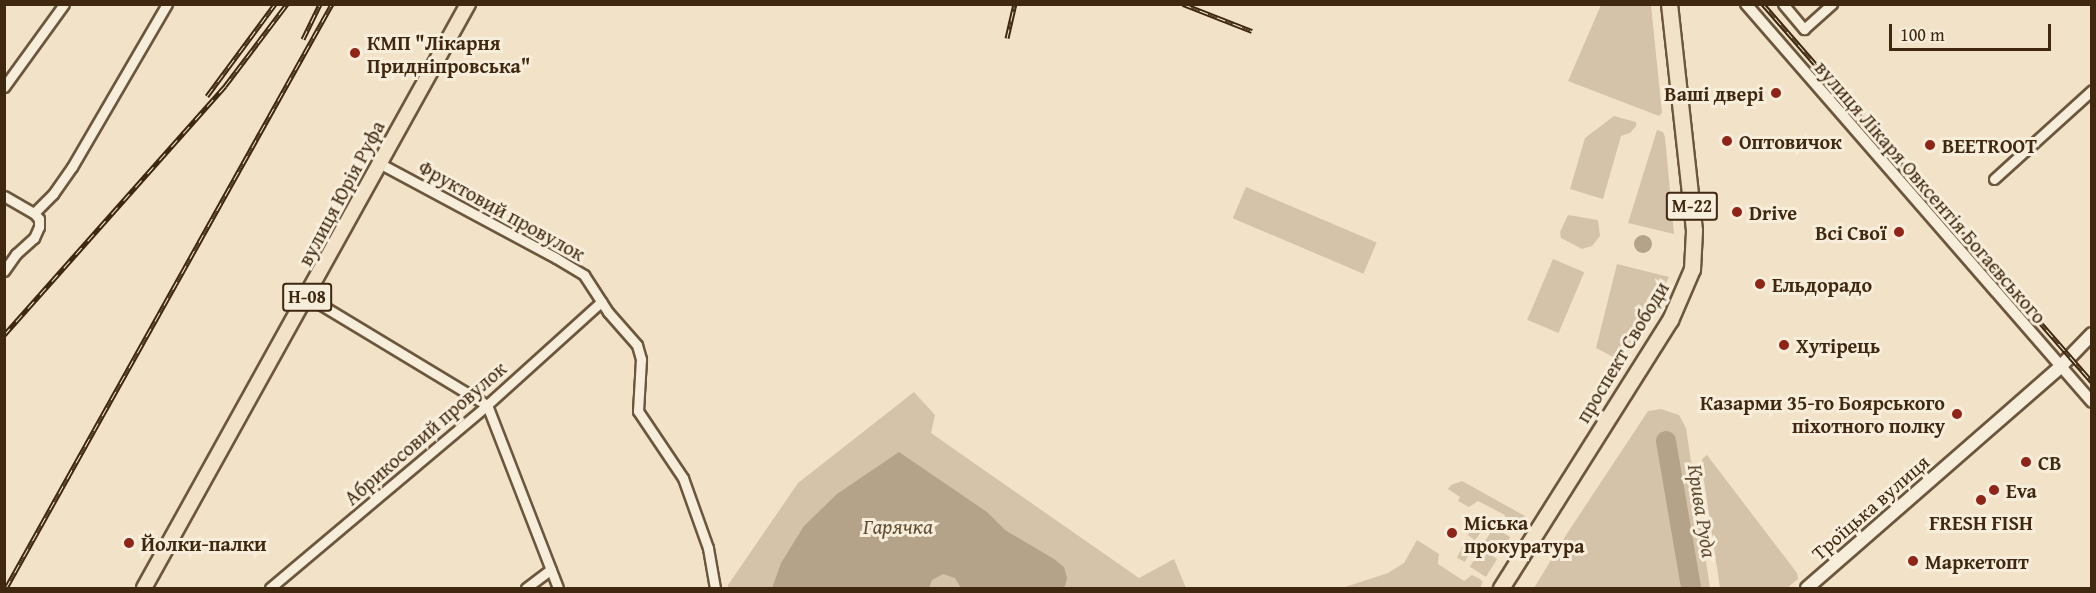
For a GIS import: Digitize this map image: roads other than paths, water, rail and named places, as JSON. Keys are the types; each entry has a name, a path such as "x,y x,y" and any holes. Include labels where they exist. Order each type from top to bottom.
{"highway":[{"name":"проспект Свободи","path":"1501,588 1670,320 1692,269 1694,231 1669,4"}],"main road":[{"name":"вулиця Юрія Руфа","path":"144,588 308,297 379,163 468,4"},
{"name":"Троїцька вулиця","path":"1807,588 2060,367 2091,334"}],"street":[{"path":"4,87 64,4"},
{"path":"33,213 52,194 72,166 167,4"},
{"name":"вулиця Лікаря Овксентія Богаєвського","path":"1746,4 2091,402"},
{"path":"1783,4 1804,30 1832,4"},
{"path":"1994,179 2091,90"},
{"name":"Фруктовий провулок","path":"379,163 584,275 601,302 637,345 641,359 638,411 683,478 708,548 715,588"},
{"path":"4,196 39,219 39,227 4,271"},
{"path":"308,297 487,405 558,588"},
{"name":"Абрикосовий провулок","path":"270,588 487,405 601,302"},
{"path":"526,588 551,569"}],"water":[{"path":"1639,235 1647,235 1652,240 1650,251 1639,253 1634,248 1634,240"},
{"name":"Гарячка","path":"899,452 987,512 1005,530 1064,567 1067,578 1065,586 1060,588 961,588 955,578 943,574 932,580 929,588 772,588 781,563 804,526 837,494"}],"waterway":[{"name":"Крива Руда","path":"1666,441 1691,588"}],"railway":[{"path":"207,96 275,4"},
{"path":"4,335 225,86 287,4"},
{"path":"303,39 320,4"},
{"path":"6,588 332,4"},
{"path":"1007,38 1015,4"},
{"path":"1183,4 1252,31"},
{"path":"1763,4 2092,382"}],"place":[{"name":"КМП \"Лікарня Придніпровська\"","path":"355,53"},
{"name":"Ваші двері","path":"1776,93"},
{"name":"Оптовичок","path":"1727,141"},
{"name":"BEETROOT","path":"1930,145"},
{"name":"Drive","path":"1737,212"},
{"name":"Всі Свої","path":"1899,232"},
{"name":"Ельдорадо","path":"1760,284"},
{"name":"Хутірець","path":"1784,345"},
{"name":"Казарми 35-го Боярського піхотного полку","path":"1957,414"},
{"name":"СВ","path":"2026,462"},
{"name":"Eva","path":"1994,490"},
{"name":"FRESH FISH","path":"1981,500"},
{"name":"Міська прокуратура","path":"1452,533"},
{"name":"Йолки-палки","path":"129,543"},
{"name":"Маркетопт","path":"1913,561"}]}
